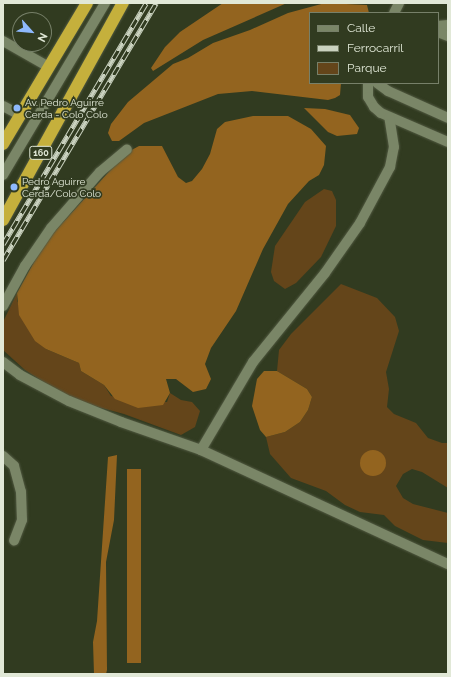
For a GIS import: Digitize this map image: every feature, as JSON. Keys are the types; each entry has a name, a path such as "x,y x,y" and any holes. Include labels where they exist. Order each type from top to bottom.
{"highway":[{"path":"3,144 87,3"},
{"name":"160","path":"3,220 123,3"}],"street":[{"path":"60,49 94,3"},
{"path":"3,175 105,3"},
{"path":"394,12 399,3"},
{"path":"3,41 49,66"},
{"path":"368,84 368,97 374,107 389,117 448,142"},
{"path":"378,84 388,91 448,118"},
{"path":"3,106 20,115"},
{"path":"201,450 242,377 325,272 363,217 390,166 394,147 389,117"},
{"path":"3,306 25,266 51,228 100,172 126,149"},
{"path":"3,362 20,375 69,400 121,422 201,450 448,564"},
{"path":"3,456 14,466 21,492 22,520 14,541"}],"green space":[{"path":"324,189 332,191 336,200 336,226 321,257 296,283 285,289 274,281 271,272 275,246 305,202"},
{"path":"341,284 377,298 395,317 399,331 386,372 389,389 387,407 394,414 416,423 428,438 442,443 448,443 448,488 422,472 412,469 403,474 396,486 403,498 413,504 448,513 448,543 423,540 395,526 384,515 360,512 345,505 326,491 291,478 270,454 266,437 285,432 300,422 308,410 312,397 307,389 277,371 279,350 291,334"},
{"path":"17,293 17,301 46,349 79,363 81,371 104,385 111,396 167,402 170,393 181,400 192,402 200,411 195,427 181,435 124,414 72,400 25,370 3,350 3,322"}],"shaded area":[{"path":"223,3 287,3 203,40 153,71 151,68 165,47 180,32"},
{"path":"325,3 367,5 369,12 309,12 309,84 341,84 340,95 328,100 252,91 218,94 144,123 119,141 112,141 108,133 111,124 128,102 173,64 188,58 213,43 250,30 288,13"},
{"path":"304,108 325,109 350,115 359,128 357,134 337,136 328,132"},
{"path":"253,116 288,116 311,129 326,146 324,165 319,175 309,181 288,204 263,249 236,311 211,348 205,364 211,379 206,389 193,392 176,379 166,379 170,393 163,405 138,408 115,399 104,385 81,371 79,363 46,349 35,341 19,315 17,293 45,242 126,153 139,146 162,146 178,177 186,183 192,181 202,169 210,154 217,129 225,122"},
{"path":"264,371 277,371 307,389 312,397 308,410 300,422 285,432 266,437 260,430 252,406 257,379"},
{"path":"373,450 382,454 386,463 382,472 373,476 364,472 360,463 364,454"},
{"path":"117,455 114,520 106,562 107,670 106,674 94,674 93,642 97,621 108,457"},
{"path":"127,469 141,469 141,663 127,663"}],"railway":[{"path":"3,244 146,3"},
{"path":"3,260 156,3"}],"place":[{"name":"Av. Pedro Aguirre Cerda - Colo Colo","path":"17,108"},
{"name":"Pedro Aguirre Cerda/Colo Colo","path":"14,187"}]}
